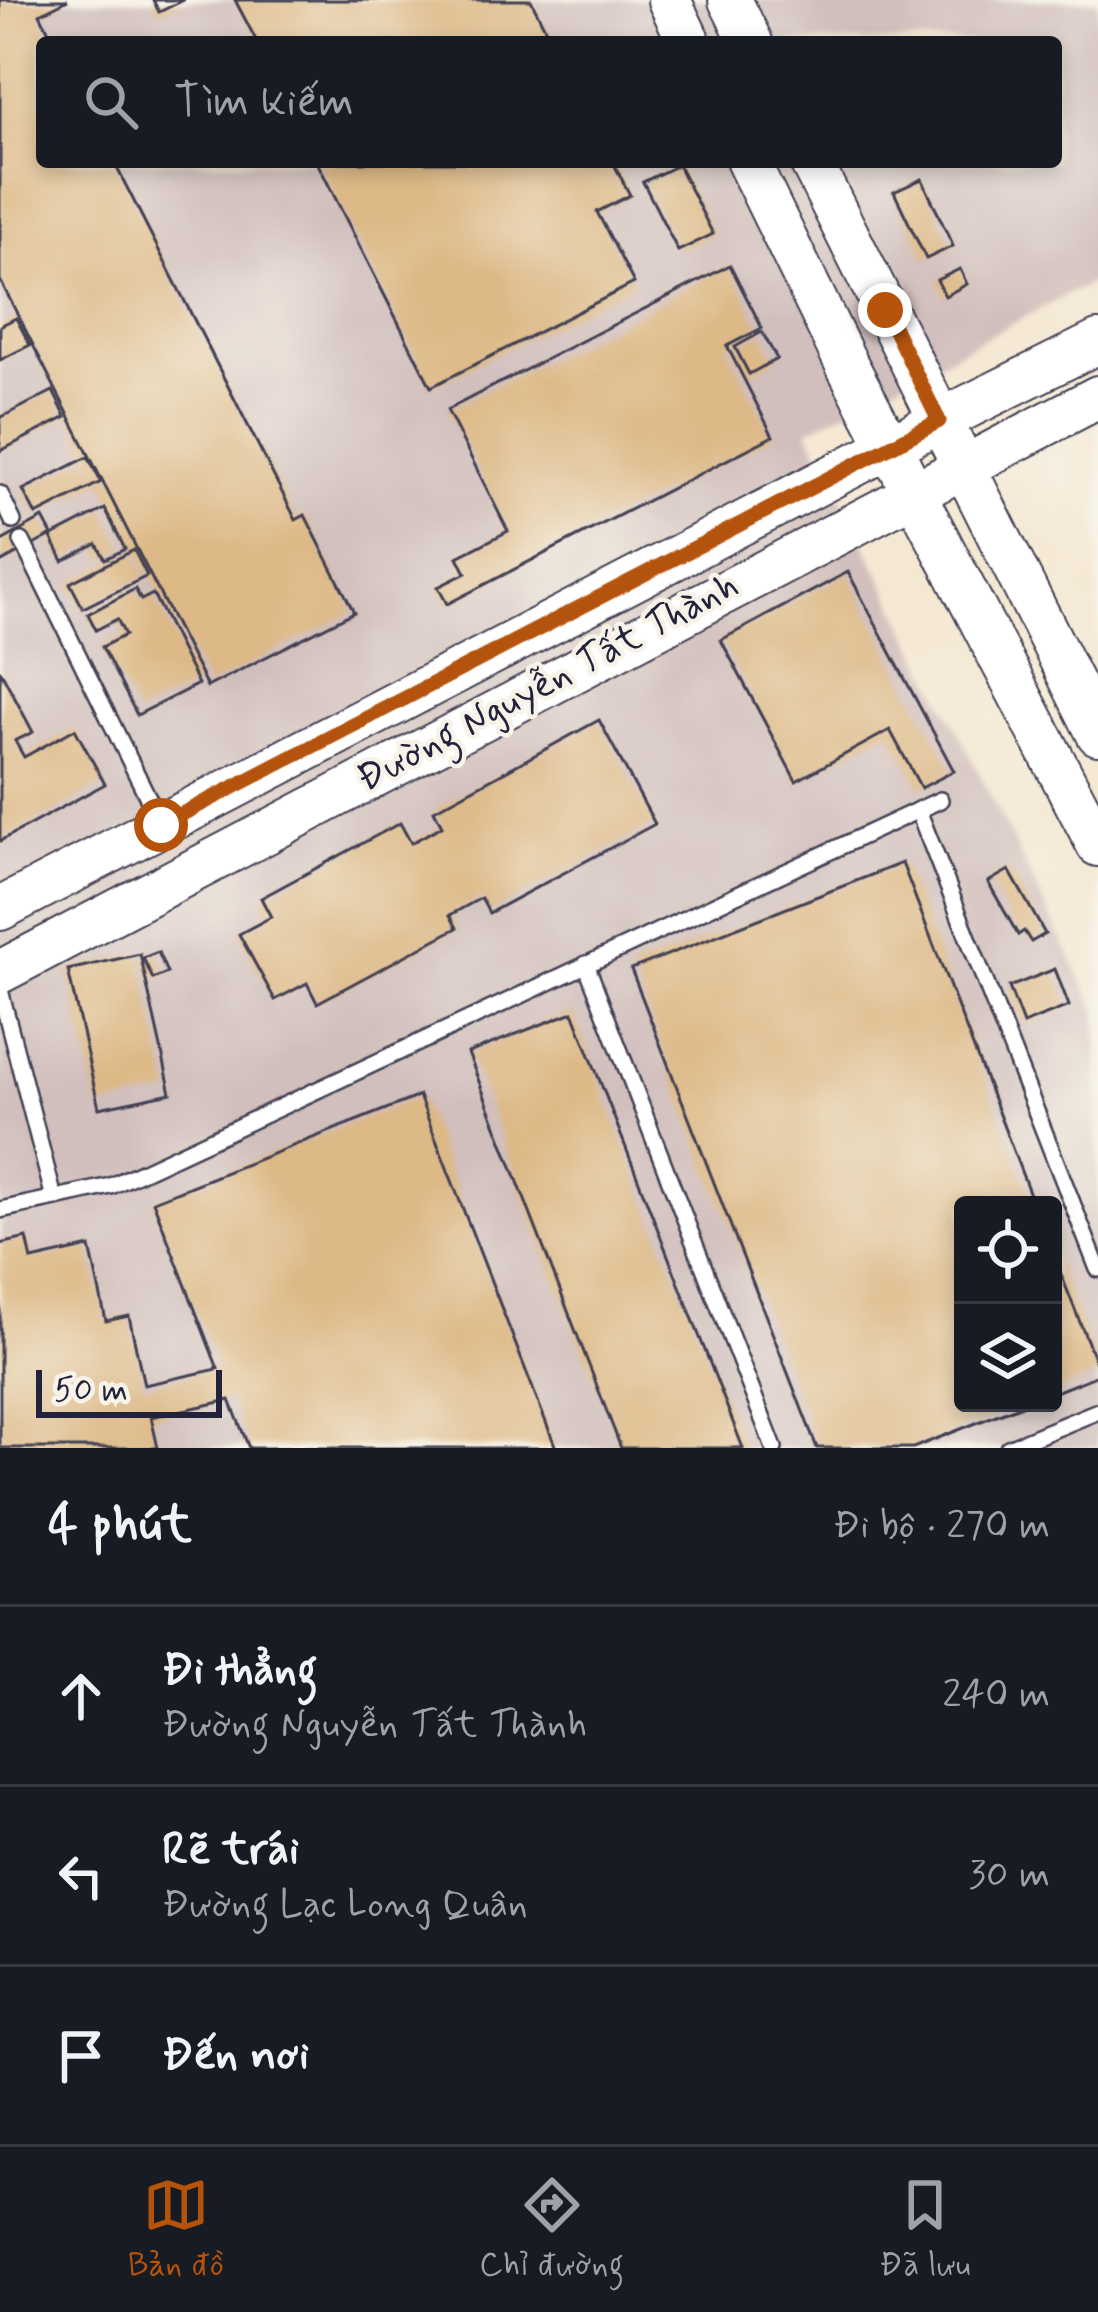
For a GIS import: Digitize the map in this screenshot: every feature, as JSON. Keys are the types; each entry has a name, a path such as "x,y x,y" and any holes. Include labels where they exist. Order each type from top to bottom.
{"main road":[{"path":"669,0 686,36"},
{"path":"730,0 748,36"},
{"path":"751,168 1098,845"},
{"path":"814,168 1098,734"},
{"name":"Đường Nguyễn Tất Thành","path":"0,909 1098,342"},
{"name":"Đường Nguyễn Tất Thành","path":"0,972 1098,397"}],"lane":[{"path":"0,494 13,521"},
{"path":"22,542 161,825"},
{"path":"0,1210 111,1186 940,800"},
{"path":"918,810 1098,1268"},
{"path":"586,964 774,1448"},
{"path":"0,989 54,1198"},
{"path":"1008,1448 1098,1412"}],"shaded area":[{"path":"0,0 1098,0 1098,279 808,430 1098,1012 1098,1448 0,1448"}],"building":[{"path":"0,0 68,0 40,14 51,36 36,36 36,168 117,168 296,520 305,515 354,612 207,687 0,280"},
{"path":"153,0 184,0 159,12"},
{"path":"235,0 531,0 549,36 254,36"},
{"path":"320,168 616,168 630,195 597,212 634,283 431,387"},
{"path":"680,168 713,234 678,251 643,182"},
{"path":"922,179 953,246 926,259 894,192"},
{"path":"730,265 762,328 727,346 773,436 447,604 438,587 466,573 458,557 508,531 447,410"},
{"path":"960,269 967,284 945,296 937,280"},
{"path":"16,318 30,345 0,360 0,326"},
{"path":"762,332 777,359 749,374 735,347"},
{"path":"53,391 66,417 0,451 0,418"},
{"path":"88,457 101,482 36,515 23,490"},
{"path":"105,509 125,549 105,559 97,544 63,561 51,537"},
{"path":"43,518 52,535 0,563 0,542"},
{"path":"134,550 147,576 83,608 70,583"},
{"path":"848,572 954,771 921,788 890,730 796,781 721,640"},
{"path":"135,589 141,600 153,594 198,684 137,715 102,647 125,635 117,619 96,630 88,614"},
{"path":"0,670 33,732 15,741 24,757 75,729 105,784 0,841"},
{"path":"599,720 655,824 489,913 481,898 450,915 457,928 317,1003 307,983 275,1000 239,934 271,917 261,898 400,823 411,843 442,826 434,810"},
{"path":"902,863 1031,1196 954,1196 954,1412 1004,1412 913,1448 817,1448 631,969"},
{"path":"1009,870 1045,934 1031,942 1024,931 1018,935 988,882"},
{"path":"158,952 167,973 153,979 143,958"},
{"path":"140,954 171,1093 99,1108 68,970"},
{"path":"1055,969 1069,1006 1023,1024 1009,987"},
{"path":"573,1012 743,1448 621,1448 468,1053"},
{"path":"419,1096 556,1448 249,1448 230,1400 151,1417 158,1448 0,1448 0,1244 27,1238 32,1260 90,1247 106,1321 129,1316 144,1385 218,1369 153,1201"},
{"path":"1062,1277 1098,1368 1098,1375 1062,1389"}],"route":[{"path":"161,825 939,421 885,310"}]}
